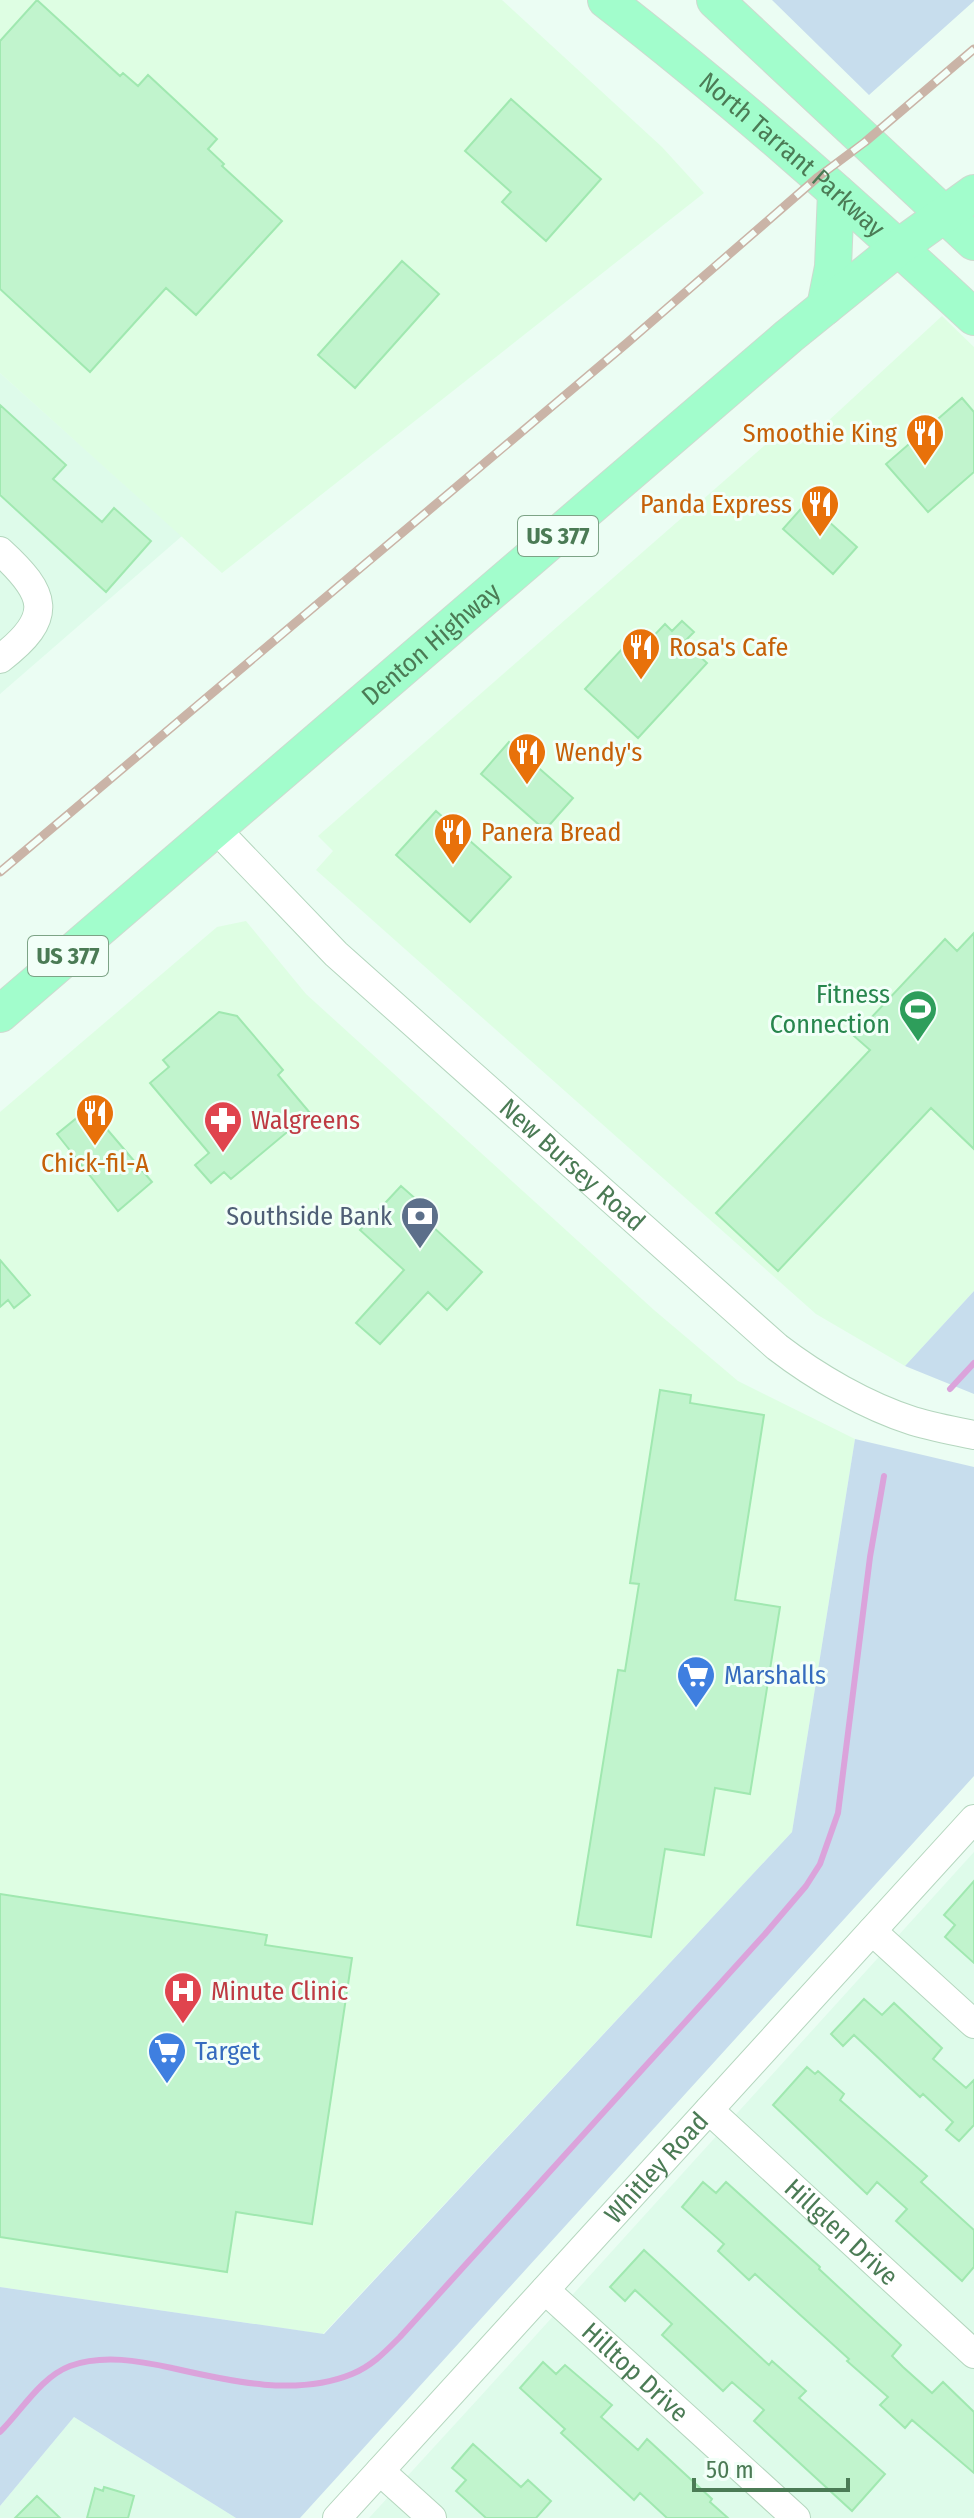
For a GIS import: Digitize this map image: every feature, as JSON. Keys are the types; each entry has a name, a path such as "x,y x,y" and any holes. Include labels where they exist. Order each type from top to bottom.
{"main road":[{"name":"North Tarrant Parkway","path":"606,0 694,70 836,192 974,317"},
{"path":"715,0 974,242"},
{"path":"825,307 833,267 836,192"},
{"name":"US 377","path":"899,247 974,193"},
{"name":"Denton Highway","path":"0,1014 899,247"}],"street":[{"path":"0,551 20,569 36,591 38,617 20,643 0,659"},
{"name":"New Bursey Road","path":"216,829 336,954 777,1347 859,1398 912,1421 974,1435"},
{"name":"Whitley Road","path":"337,2518 974,1819"},
{"path":"872,1931 974,2024"},
{"name":"Hillglen Drive","path":"709,2110 974,2354"},
{"name":"Hilltop Drive","path":"545,2290 796,2518"},
{"path":"380,2471 432,2518"}],"shaded area":[{"path":"0,0 502,0 662,147 704,193 222,573 0,373"},
{"path":"772,0 974,0 974,1 869,95"},
{"path":"942,316 974,347 974,1291 905,1366 816,1314 316,870 333,851 318,836 780,432 814,434"},
{"path":"0,373 182,536 0,694"},
{"path":"246,921 306,994 654,1310 738,1381 855,1439 792,1832 323,2334 0,2287 0,1112 217,927"},
{"path":"974,1291 974,1394 905,1366"},
{"path":"855,1439 974,1467 974,1776 300,2518 236,2518 74,2417 0,2506 0,2287 324,2334 792,1832"},
{"path":"974,1852 974,2518 369,2518 478,2399"},
{"path":"74,2417 236,2518 0,2518 0,2506"}],"building":[{"path":"37,0 120,76 123,73 138,86 148,75 217,139 208,149 224,164 222,166 282,221 196,315 166,288 90,372 0,289 0,41"},
{"path":"511,99 601,179 546,241 502,202 511,192 465,151"},
{"path":"402,261 439,294 355,388 318,355"},
{"path":"962,398 974,412 974,472 928,512 886,464"},
{"path":"0,405 66,465 53,479 102,522 114,508 151,541 106,592 0,495"},
{"name":"Panda Express","path":"807,502 857,547 833,574 783,529"},
{"name":"Rosa's Cafe","path":"682,621 694,632 684,642 707,663 638,738 585,689 634,636 645,645 665,624 672,631"},
{"name":"Wendy's","path":"509,742 573,798 545,830 481,774"},
{"name":"Panera Bread","path":"436,811 511,877 470,922 396,855"},
{"path":"974,933 974,1149 931,1108 778,1271 716,1213 870,1050 854,1036 945,939 957,951"},
{"name":"Walgreens","path":"219,1012 237,1016 283,1070 278,1075 310,1113 231,1179 224,1172 211,1183 195,1165 209,1153 150,1083 169,1067 163,1060"},
{"name":"Chick-fil-A","path":"89,1108 152,1182 118,1211 57,1134"},
{"name":"Southside Bank","path":"401,1186 426,1208 420,1215 482,1272 447,1310 428,1292 380,1344 356,1323 404,1270 360,1230"},
{"path":"0,1260 30,1295 14,1308 8,1300 0,1307"},
{"path":"660,1390 691,1395 690,1403 764,1415 735,1600 780,1607 750,1794 715,1788 704,1855 665,1849 651,1937 577,1925 618,1670 625,1671 639,1584 630,1583"},
{"path":"974,1881 974,1963 945,1937 955,1925 944,1915"},
{"name":"Target","path":"0,1894 267,1935 265,1945 352,1958 312,2224 236,2212 227,2272 0,2237"},
{"path":"864,1999 882,2015 894,2003 942,2048 933,2059 966,2088 974,2080 974,2125 959,2141 946,2130 953,2122 923,2094 920,2097 854,2035 843,2046 831,2034"},
{"path":"807,2067 815,2074 818,2071 844,2094 840,2100 927,2176 921,2182 974,2230 974,2267 962,2281 896,2221 907,2209 877,2182 867,2194 773,2105"},
{"path":"703,2182 716,2193 726,2182 901,2345 892,2356 903,2367 932,2393 943,2382 974,2412 974,2473 912,2420 905,2428 880,2405 888,2397 847,2361 849,2359 755,2274 749,2280 718,2251 724,2244 682,2207"},
{"path":"644,2250 769,2365 772,2361 806,2391 799,2398 885,2474 852,2511 754,2421 764,2410 732,2382 723,2391 662,2335 672,2324 635,2290 625,2301 610,2287"},
{"path":"543,2362 556,2374 565,2365 612,2405 601,2417 638,2450 647,2439 712,2499 710,2502 728,2518 667,2518 640,2493 634,2500 561,2433 565,2429 520,2388"},
{"path":"473,2444 521,2487 528,2480 551,2501 536,2518 486,2518 456,2491 466,2480 452,2468"},
{"path":"104,2487 134,2496 128,2518 87,2518 95,2488 103,2491"},
{"path":"37,2496 60,2518 15,2518"}],"waterway":[{"path":"950,1389 974,1363"},
{"path":"0,2432 50,2378 83,2362 134,2361 239,2382 308,2385 359,2371 400,2337 765,1934 806,1886 820,1864 838,1813 870,1557 884,1476"}],"railway":[{"path":"0,872 627,343 818,177 865,142 974,49"}],"place":[{"name":"Smoothie King","path":"925,467"},
{"name":"Panda Express","path":"820,538"},
{"name":"Rosa's Cafe","path":"641,681"},
{"name":"Wendy's","path":"527,786"},
{"name":"Panera Bread","path":"453,866"},
{"name":"Fitness Connection","path":"918,1043"},
{"name":"Chick-fil-A","path":"95,1147"},
{"name":"Walgreens","path":"223,1154"},
{"name":"Southside Bank","path":"420,1250"},
{"name":"Marshalls","path":"696,1709"},
{"name":"Minute Clinic","path":"183,2025"},
{"name":"Target","path":"167,2085"}]}
